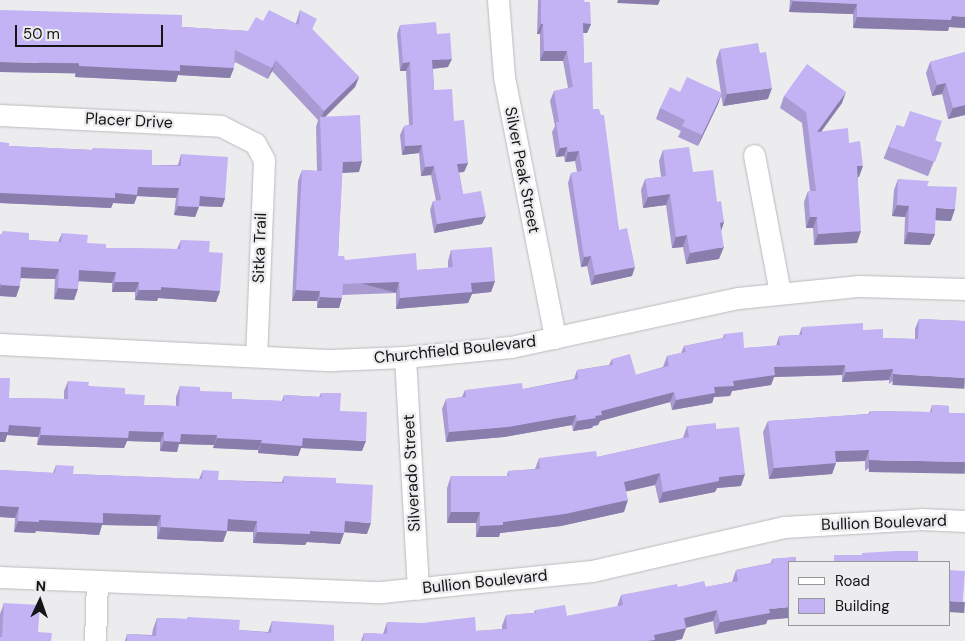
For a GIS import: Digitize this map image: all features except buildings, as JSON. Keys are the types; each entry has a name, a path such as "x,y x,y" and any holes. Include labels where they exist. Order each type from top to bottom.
{"street":[{"name":"Silver Peak Street","path":"498,0 504,77 555,338"},
{"name":"Placer Drive","path":"0,115 221,126 255,142"},
{"name":"Sitka Trail","path":"255,142 264,160 256,356"},
{"path":"754,155 780,293"},
{"name":"Churchfield Boulevard","path":"0,344 332,360 405,357 511,347 738,298 859,286 965,289"},
{"name":"Silverado Street","path":"405,357 418,589"},
{"name":"Bullion Boulevard","path":"0,577 381,592 592,571 784,527 921,519 965,521"},
{"path":"95,641 98,582"}]}
